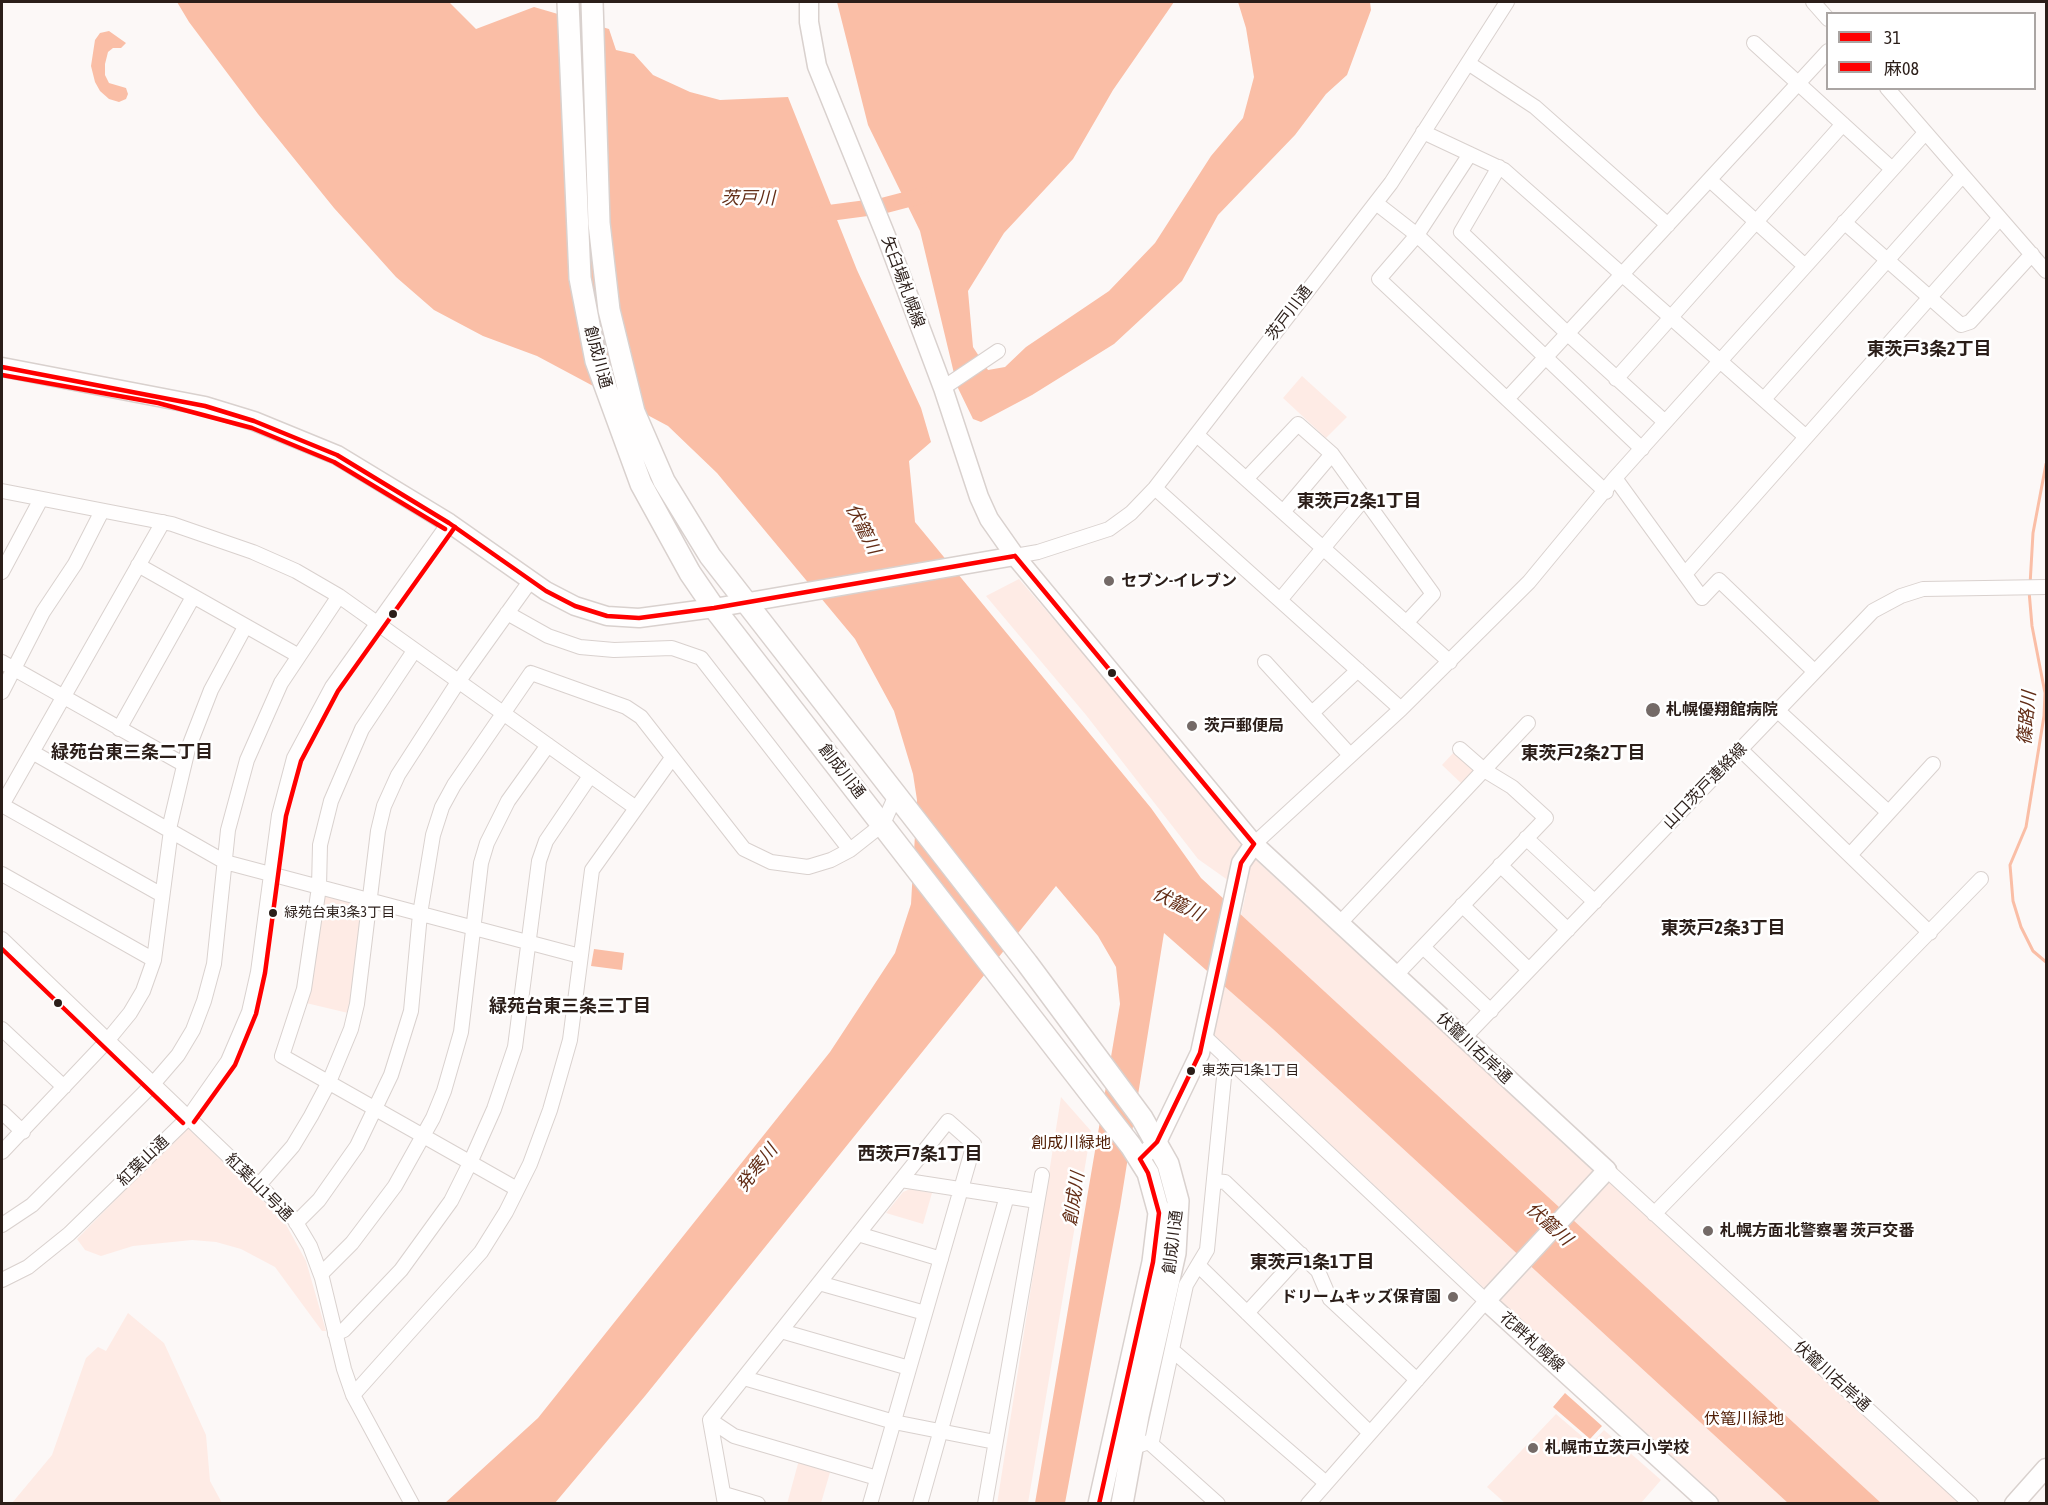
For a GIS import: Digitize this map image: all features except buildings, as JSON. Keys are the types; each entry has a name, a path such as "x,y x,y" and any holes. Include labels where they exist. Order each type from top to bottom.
{"highway":[{"name":"創成川通","path":"568,2 580,278 596,361 641,484 690,573 714,608 1087,1089 1136,1153 1148,1173 1159,1213 1153,1262 1100,1503"},
{"name":"創成川通","path":"592,2 599,223 609,310 634,412 664,481 710,556 1027,963 1142,1118 1168,1164 1178,1201 1179,1228 1142,1445 1126,1501"}],"main road":[{"name":"矢臼場札幌線","path":"809,2 809,22 817,66 947,385 979,497 989,519 1015,556"},
{"path":"2,367 160,396 254,421 337,454 449,523 531,580 575,606 607,616 639,618 714,608 1015,556"},
{"name":"伏籠川右岸通","path":"1015,556 1254,844 1607,1170"},
{"path":"1136,1153 1157,1142 1188,1082 1210,1014 1241,863 1254,844"},
{"name":"花畔札幌線","path":"1607,1170 1486,1302 1709,1503"},
{"path":"2014,1503 2046,1468"},
{"path":"2029,1503 2046,1485"}],"street":[{"name":"茨戸川通","path":"1015,556 1038,552 1110,529 1131,513 1155,488 1391,183 1507,2"},
{"path":"1813,2 1826,18"},
{"path":"1754,43 1892,169"},
{"path":"1507,399 1826,52"},
{"path":"1468,63 1535,107 1668,225"},
{"path":"1889,90 2046,271"},
{"path":"1616,379 1843,124"},
{"path":"1423,132 1499,167 1806,437"},
{"path":"1254,844 1401,709 1529,582 1606,492 1615,478 1925,133"},
{"path":"1470,154 1417,235 1379,279 1606,492"},
{"path":"1499,167 1461,232 1616,379 1665,422"},
{"path":"1764,399 1962,176"},
{"path":"1710,180 1805,266"},
{"path":"1376,203 1417,235 1642,448"},
{"path":"1685,574 2000,218"},
{"path":"1844,222 1961,325 1970,322 2032,254"},
{"path":"947,385 993,354"},
{"path":"1246,479 1298,424 1332,454 1432,594 1406,622"},
{"path":"1197,435 1450,662"},
{"path":"1283,512 1332,454"},
{"path":"1615,478 1702,598 1719,580 1814,671"},
{"path":"1155,488 1401,709"},
{"path":"2,491 163,522 253,552 296,571 339,596 636,808"},
{"path":"2,572 6,554 42,499"},
{"path":"1280,600 1364,499"},
{"path":"2,692 7,665 75,564 102,511"},
{"path":"162,895 2,805 163,522"},
{"name":"紅葉山通","path":"2,1280 28,1267 69,1234 188,1118 228,1061 249,1012 258,972 279,815 294,758 332,687 449,523"},
{"path":"138,565 299,656"},
{"path":"259,1185 293,1146 329,1082 351,1029 357,1004 368,900 384,807 398,775 458,682 531,580"},
{"name":"山口茨戸連絡線","path":"1464,1038 1873,611 1901,596 1938,587 2046,587"},
{"path":"2,1225 32,1205 153,1084 183,1047 204,1001 214,964 230,819 247,760 281,683 339,596"},
{"path":"119,729 193,597"},
{"path":"507,613 548,636 580,647 614,650 672,648 701,657 850,850"},
{"path":"2,1152 107,1041 130,1013 143,991 154,960 170,829 183,764 211,690 245,627"},
{"path":"414,651 362,729 343,768 320,845 319,887 304,989 282,1056 517,1189"},
{"path":"1265,662 1350,755"},
{"path":"7,665 183,764"},
{"path":"1312,713 1358,670"},
{"path":"296,1223 338,1175 357,1146 391,1075 411,1011 420,914 433,836 442,807 454,785 531,673 626,707 641,717 744,849 771,862 808,867 831,860 850,850 883,824 898,797"},
{"path":"1777,710 1888,813"},
{"path":"1340,923 1528,723"},
{"path":"321,1274 352,1243 395,1186 423,1137 444,1091 459,1040 481,862 487,843 508,801 548,745"},
{"path":"1396,975 1545,818 1512,787 1484,770 1460,749"},
{"path":"1740,749 1930,933"},
{"path":"32,752 225,862 580,956"},
{"path":"353,1395 415,1330 481,1252 517,1189 550,1110 570,1040 592,870 672,758"},
{"path":"1850,855 1933,764"},
{"path":"335,1334 344,1330 401,1270 450,1201 470,1163 494,1109 515,1047 534,882 546,841 590,776"},
{"path":"1526,838 1594,902"},
{"path":"1500,865 1568,930"},
{"path":"2,874 154,960"},
{"path":"1654,1214 1981,879"},
{"path":"1462,905 1529,970"},
{"name":"紅葉山1号通","path":"2,939 296,1223 310,1246 321,1274 335,1334 353,1395 412,1503"},
{"path":"1423,947 1491,1011"},
{"path":"2,1029 64,1087"},
{"path":"1204,1036 1486,1302 1308,1503"},
{"path":"1142,1445 1172,1350 1186,1285 1207,1250 1226,1057"},
{"path":"2,1112 23,1132"},
{"path":"758,1503 724,1499 710,1420 948,1121 974,1144 870,1503"},
{"name":"伏籠川右岸通","path":"1607,1170 1971,1503"},
{"path":"985,1503 1042,1175"},
{"path":"901,1180 1037,1201"},
{"path":"1214,1181 1225,1182 1318,1271 1330,1299 1417,1380"},
{"path":"920,1503 1007,1196"},
{"path":"858,1234 941,1259"},
{"path":"1247,1313 1300,1254"},
{"path":"1198,1265 1370,1433"},
{"path":"819,1283 925,1313"},
{"path":"781,1331 909,1368"},
{"path":"1172,1350 1326,1483"},
{"path":"744,1378 894,1422 995,1442"},
{"path":"710,1420 734,1436 877,1478"},
{"path":"1113,1442 1142,1445 1218,1503"}],"green space":[{"path":"1302,376 1347,417 1326,438 1283,398"},
{"name":"伏篭川緑地","path":"1019,579 1257,861 1962,1503 1713,1503 1214,1035 1246,893 1198,859 1086,715 986,596"},
{"path":"1455,751 1473,768 1474,772 1462,784 1442,765"},
{"path":"329,895 360,903 363,909 348,1013 306,1003 322,899"},
{"name":"創成川緑地","path":"1061,1097 1091,1131 1028,1503 997,1504"},
{"path":"187,1127 284,1221 306,1261 326,1331 322,1331 275,1267 241,1249 216,1242 192,1240 133,1246 101,1256 85,1250 77,1239"},
{"path":"910,1189 932,1193 923,1224 886,1213 903,1192"},
{"path":"128,1313 164,1343 206,1435 210,1481 222,1503 12,1503 52,1455 86,1358 98,1347 106,1351"},
{"path":"1556,1414 1591,1444 1604,1430 1661,1480 1641,1503 1505,1503 1487,1487"},
{"path":"799,1460 831,1469 821,1503 787,1504"}],"water":[{"path":"177,2 449,2 476,29 534,7 609,29 616,50 634,54 653,75 690,92 720,100 788,97 857,270 921,408 931,442 909,461 915,522 1151,808 1201,878 1881,1503 1788,1503 1273,1029 1164,933 1120,1207 1065,1503 1035,1503 1120,1004 1116,967 1098,936 1056,886 645,1396 555,1503 445,1503 538,1418 830,1052 895,953 911,904 917,800 913,774 894,711 855,639 717,473 668,426 537,356 483,336 434,310 396,277 334,208 258,114 189,22"},
{"path":"837,2 1174,2 1113,90 1073,159 1004,233 968,291 973,347 988,370 1005,367 1026,347 1109,291 1155,243 1211,156 1243,118 1254,77 1246,28 1238,2 1370,2 1371,10 1347,75 1326,94 1295,135 1218,215 1182,281 1114,344 1032,395 981,422 973,419 957,386 920,231 868,125"},
{"path":"109,31 126,43 121,48 113,48 108,52 105,64 105,75 109,83 126,88 128,94 126,99 119,102 109,99 100,91 91,66 95,40 100,33"},
{"path":"594,949 624,953 622,970 591,966"},
{"path":"1565,1393 1602,1426 1590,1439 1553,1407"}],"waterway":[{"name":"茨戸川","path":"814,215 882,206 924,195"},
{"name":"篠路川","path":"2030,585 2033,533 2046,464"},
{"name":"篠路川","path":"2029,591 2032,626 2045,693 2044,716 2026,827 2010,865 2013,901 2021,927 2033,951 2046,962"}],"transit line":[{"name":"31","path":"2,367 205,406 254,421 337,455 449,523 546,591 575,606 607,616 639,618 714,608 1015,556"},
{"name":"麻08","path":"2,375 158,403 252,428 334,462 445,529"},
{"name":"麻08","path":"194,1122 235,1065 256,1014 265,973 286,816 301,761 338,691 455,527"},
{"name":"31","path":"1015,556 1254,844"},
{"name":"31","path":"1099,1504 1153,1262 1159,1213 1148,1173 1140,1159 1157,1142 1200,1053 1241,863 1254,844"},
{"name":"麻08","path":"2,949 183,1123"}],"place":[{"name":"セブン-イレブン","path":"1109,581"},
{"name":"札幌優翔館病院","path":"1653,710"},
{"name":"茨戸郵便局","path":"1192,726"},
{"name":"緑苑台東3条3丁目","path":"273,913"},
{"name":"東茨戸1条1丁目","path":"1191,1071"},
{"name":"札幌方面北警察署 茨戸交番","path":"1708,1231"},
{"name":"ドリームキッズ保育園","path":"1453,1297"},
{"name":"札幌市立茨戸小学校","path":"1533,1448"}],"district":[{"name":"東茨戸3条2丁目","path":"1929,349"},
{"name":"東茨戸2条1丁目","path":"1359,501"},
{"name":"緑苑台東三条二丁目","path":"132,752"},
{"name":"東茨戸2条2丁目","path":"1583,753"},
{"name":"東茨戸2条3丁目","path":"1723,928"},
{"name":"緑苑台東三条三丁目","path":"570,1006"},
{"name":"西茨戸7条1丁目","path":"920,1154"},
{"name":"東茨戸1条1丁目","path":"1312,1262"}],"water label":[{"name":"伏籠川","path":"863,529"},
{"name":"伏籠川","path":"1178,904"},
{"name":"発寒川","path":"757,1168"},
{"name":"創成川","path":"1074,1199"},
{"name":"伏籠川","path":"1549,1224"}]}
